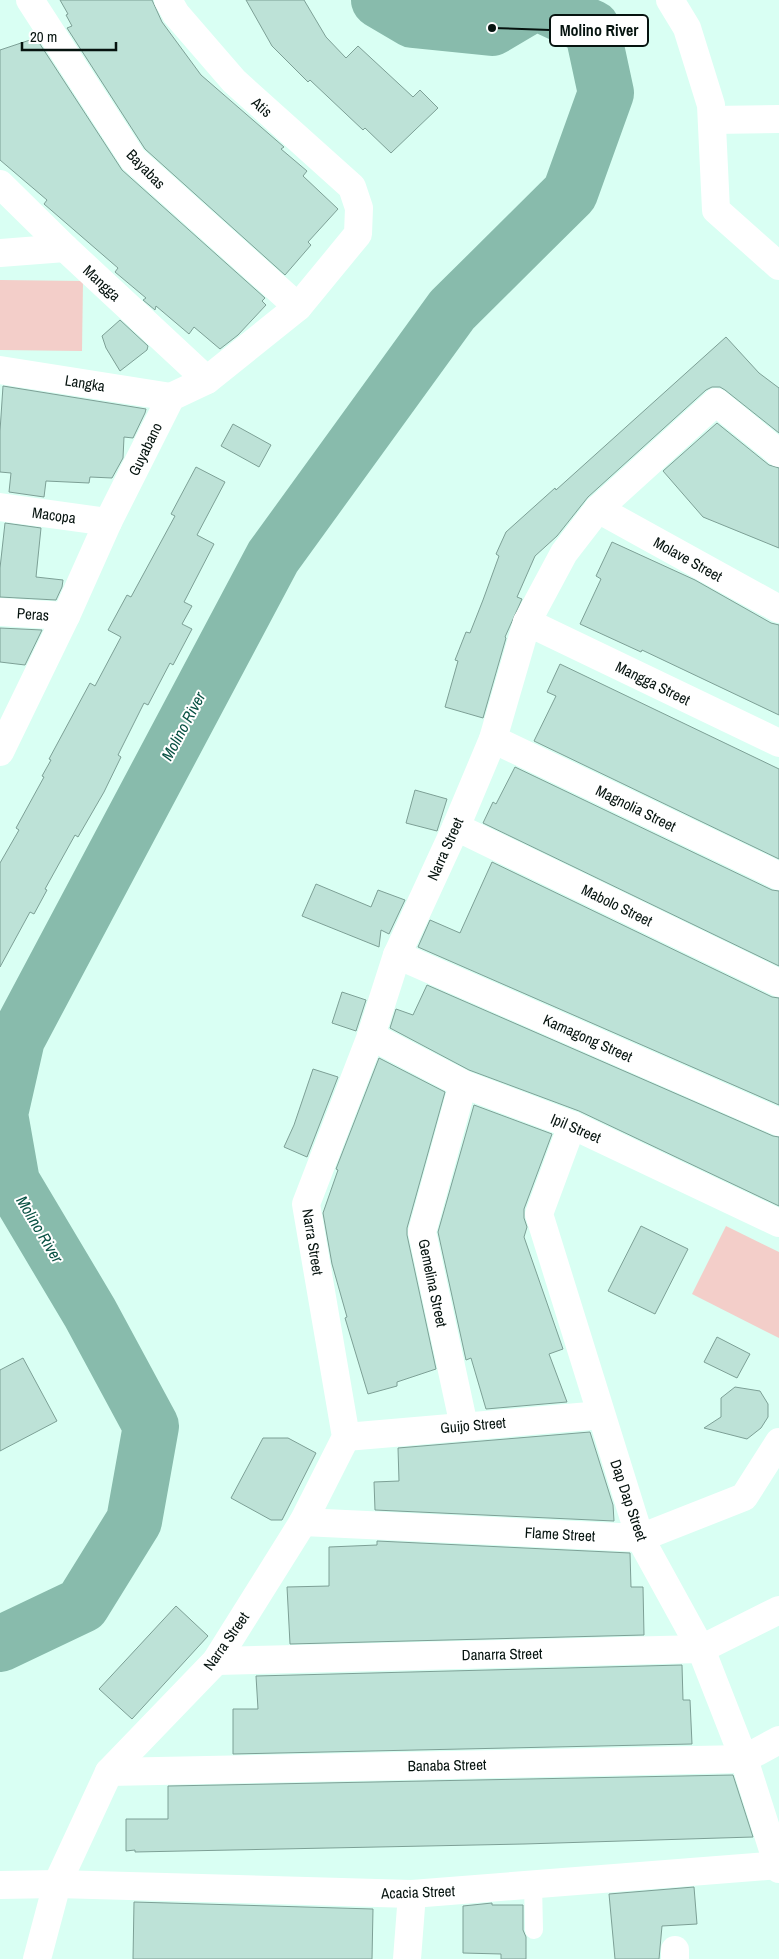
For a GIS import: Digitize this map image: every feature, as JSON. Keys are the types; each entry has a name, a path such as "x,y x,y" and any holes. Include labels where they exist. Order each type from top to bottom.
{"street":[{"name":"Bayabas","path":"30,0 133,159 298,307"},
{"name":"Atis","path":"168,0 176,14 234,81 352,187 359,208 358,234 298,307"},
{"path":"670,0 688,28 711,105 716,210 777,261"},
{"path":"712,120 779,119"},
{"name":"Mangga","path":"0,184 65,248 207,380"},
{"path":"0,253 65,248"},
{"path":"170,397 207,380 298,307"},
{"name":"Langka","path":"0,370 170,397"},
{"name":"Guyabano","path":"4,737 66,616 108,522 170,397"},
{"name":"Narra Street","path":"36,1959 56,1884 110,1772 216,1661 303,1522 346,1437 306,1204 372,1036 397,955 456,827 493,739 527,622 564,553 598,509 716,402 779,453"},
{"name":"Macopa","path":"0,508 108,522"},
{"name":"Molave Street","path":"598,509 779,609"},
{"name":"Peras","path":"0,612 66,616"},
{"name":"Mangga Street","path":"527,622 779,743"},
{"name":"Magnolia Street","path":"493,739 779,876"},
{"name":"Mabolo Street","path":"456,827 779,983"},
{"name":"Kamagong Street","path":"397,955 779,1122"},
{"name":"Ipil Street","path":"372,1036 463,1084 572,1125 779,1223"},
{"name":"Gemelina Street","path":"463,1084 422,1232 464,1426"},
{"name":"Dap Dap Street","path":"572,1125 539,1214 640,1538 701,1648 744,1759 779,1866"},
{"name":"Guijo Street","path":"346,1437 601,1415"},
{"name":"Flame Street","path":"303,1522 640,1538 744,1497 779,1442"},
{"name":"Danarra Street","path":"216,1661 701,1648 779,1610"},
{"name":"Banaba Street","path":"110,1772 744,1759 779,1740"},
{"name":"Acacia Street","path":"0,1885 56,1884 412,1894 779,1866"},
{"path":"407,1959 412,1894"}],"lane":[{"path":"533,1884 534,1930"}],"shaded area":[{"path":"0,280 83,281 82,351 0,350"},
{"path":"726,1226 779,1252 779,1338 692,1294"}],"building":[{"path":"60,0 152,0 162,22 201,75 284,147 281,149 307,171 303,176 338,209 308,242 311,245 285,275 145,149 67,28 72,26"},
{"path":"246,0 304,0 326,37 346,58 358,46 413,97 420,90 438,108 391,153 365,128 363,130 310,80 308,82 272,46"},
{"path":"36,38 122,170 265,298 262,301 266,305 238,335 220,349 194,327 189,334 156,306 155,310 143,300 146,298 115,272 118,268 44,204 47,200 0,160 0,50"},
{"path":"120,320 148,346 147,350 120,371 106,348 102,336"},
{"path":"726,337 759,373 779,388 779,433 720,387 712,387 706,390 588,497 557,536 535,556 517,597 522,599 505,637 483,718 445,707 458,661 455,660 466,632 470,633 499,556 496,554 506,532 555,488 556,490"},
{"path":"3,386 146,409 133,438 124,437 123,458 112,478 90,477 89,483 46,481 44,497 9,492 11,473 0,472"},
{"path":"717,423 769,465 779,468 779,548 703,517 663,471"},
{"path":"233,424 271,445 259,467 221,446"},
{"path":"196,467 225,482 197,535 214,544 184,602 192,606 182,624 192,629 173,665 170,663 148,705 144,703 118,755 121,757 104,792 78,837 75,835 45,889 47,890 34,914 30,912 0,967 0,863 19,830 16,828 44,777 42,776 51,760 49,759 90,683 95,686 121,637 108,630 127,595 131,597 175,516 171,514"},
{"path":"5,523 41,528 36,577 63,580 56,600 0,597 0,568"},
{"path":"612,542 695,580 771,623 779,625 779,715 642,650 641,652 580,624 601,579 596,576"},
{"path":"0,628 42,630 25,665 0,662"},
{"path":"560,664 779,769 779,859 534,741 556,696 547,692"},
{"path":"515,767 772,890 779,891 779,966 483,823 493,802 496,804"},
{"path":"415,790 447,799 437,831 406,823"},
{"path":"492,862 772,997 779,998 779,1105 418,947 430,920 460,933"},
{"path":"316,884 371,907 378,890 405,900 389,934 381,930 379,947 302,916"},
{"path":"427,985 779,1137 779,1206 579,1111 469,1070 390,1028 396,1009 413,1015"},
{"path":"342,992 366,1000 356,1031 332,1023"},
{"path":"379,1058 445,1092 407,1228 436,1369 397,1382 397,1386 368,1394 345,1318 347,1317 332,1264 323,1213 338,1170 336,1169"},
{"path":"313,1069 338,1077 307,1157 284,1147 294,1125"},
{"path":"474,1105 552,1134 524,1209 527,1227 524,1237 563,1349 549,1354 567,1402 486,1409 471,1358 466,1360 438,1232"},
{"path":"641,1226 688,1249 655,1314 608,1291"},
{"path":"717,1337 750,1354 737,1378 704,1362"},
{"path":"23,1358 57,1421 0,1451 0,1370"},
{"path":"735,1387 760,1391 768,1404 768,1417 761,1428 747,1439 704,1428 721,1417 721,1398"},
{"path":"590,1432 613,1505 614,1521 375,1510 374,1482 399,1481 398,1448"},
{"path":"263,1438 288,1438 316,1453 282,1520 271,1520 231,1498"},
{"path":"377,1541 630,1553 631,1587 643,1587 644,1635 290,1644 287,1587 329,1586 329,1547 377,1545"},
{"path":"176,1606 208,1636 132,1719 99,1689"},
{"path":"682,1665 683,1700 690,1700 692,1744 233,1754 233,1709 258,1709 256,1676"},
{"path":"733,1775 753,1837 524,1844 126,1851 126,1819 168,1819 168,1786"},
{"path":"694,1887 697,1924 662,1926 659,1959 615,1959 609,1894"},
{"path":"134,1902 373,1909 372,1959 133,1959"},
{"path":"492,1903 492,1905 523,1905 526,1959 501,1959 501,1954 463,1953 463,1906"}],"waterway":[{"name":"Molino River","path":"0,1644 82,1605 134,1521 151,1426 90,1313 12,1182 0,1114 17,1039 273,557 452,310 570,193 606,93 592,28 536,2 492,28 413,20 379,0"}],"place":[{"name":"Molino River","path":"492,28"}]}
